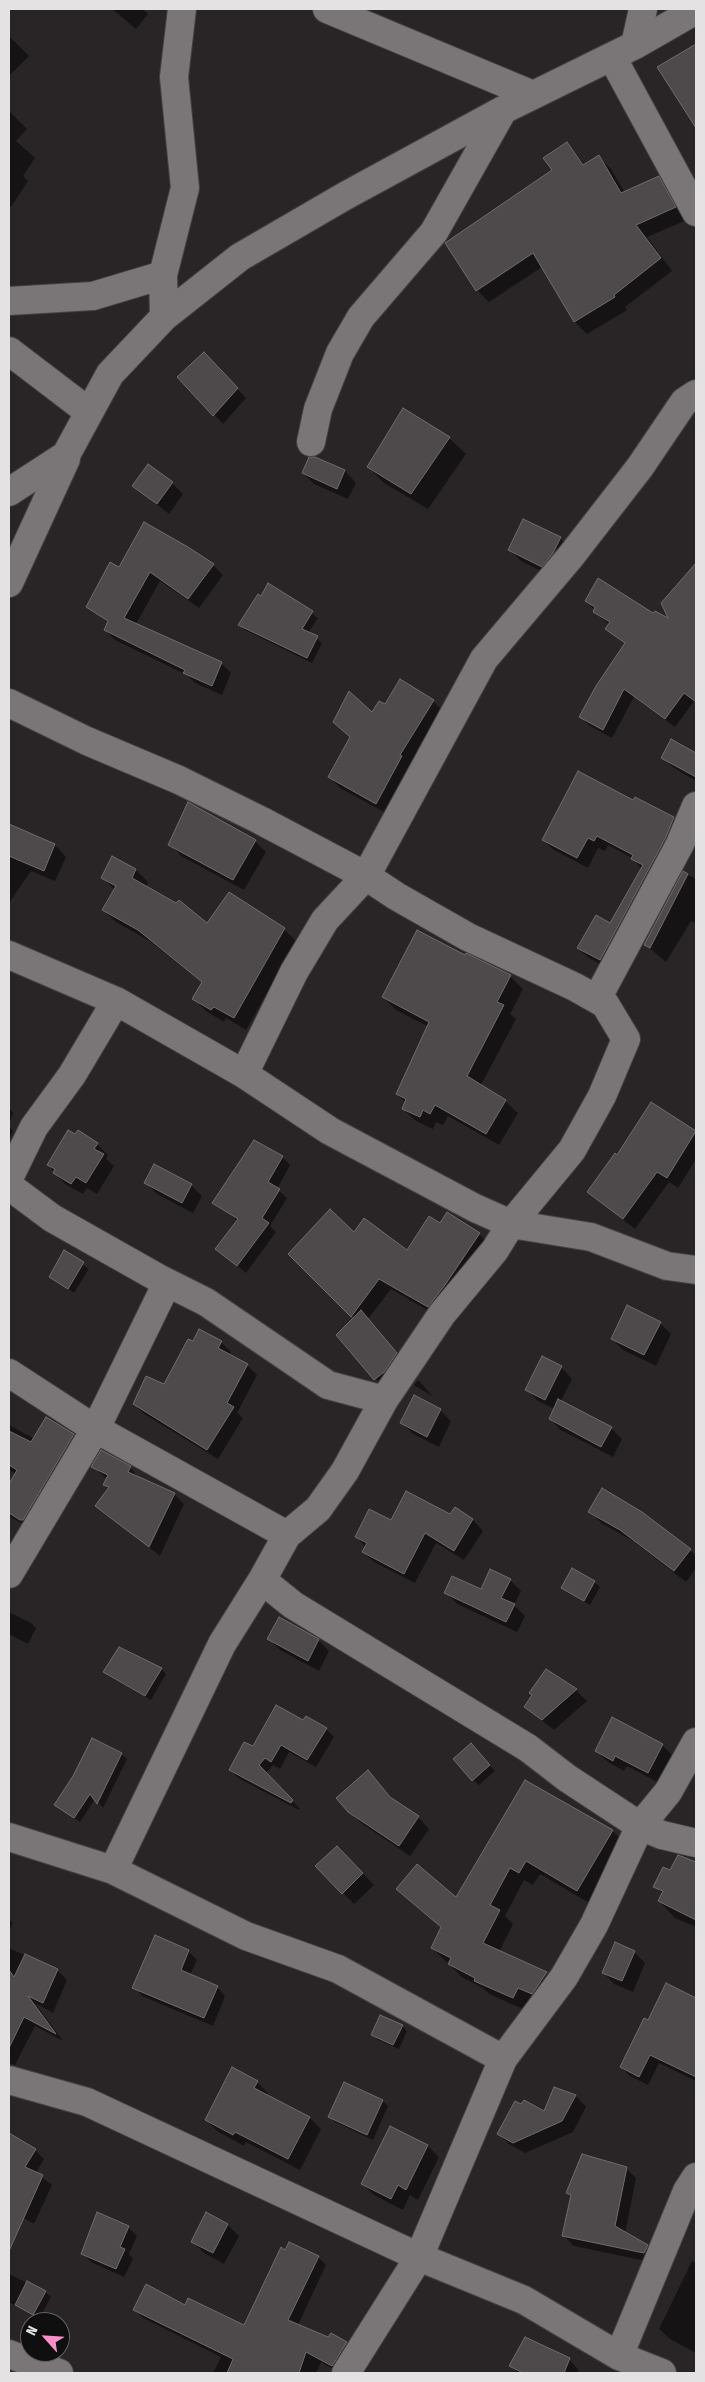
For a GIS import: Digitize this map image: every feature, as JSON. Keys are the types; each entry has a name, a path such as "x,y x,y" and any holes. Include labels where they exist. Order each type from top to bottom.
{"street":[{"path":"164,317 163,274 185,188 174,77 182,9"},
{"path":"327,9 533,95"},
{"path":"643,9 624,51 696,212"},
{"path":"9,583 66,459 66,455 110,374 164,317 240,257 345,196 503,110 624,51 696,10"},
{"path":"311,442 318,409 340,353 361,317 434,232 503,110"},
{"path":"9,301 93,296 163,274"},
{"path":"9,350 89,412"},
{"path":"244,1074 294,972 320,929 366,876 484,659 564,563 640,467 684,402 696,394"},
{"path":"9,492 66,455"},
{"path":"9,704 87,741 179,780 366,876 396,896 462,934 575,987 605,1004 626,1039 602,1096 572,1150 511,1224 495,1250 436,1321 384,1400 357,1451 318,1509 287,1535 262,1580 222,1644 113,1870"},
{"path":"597,1000 680,844 696,806"},
{"path":"9,955 116,1002 244,1074 330,1131 476,1208 511,1224 591,1237 667,1266 696,1270"},
{"path":"9,1178 34,1128 72,1075 116,1002"},
{"path":"9,1186 52,1218 167,1283 206,1302 328,1385 384,1400"},
{"path":"9,1574 96,1428 167,1283"},
{"path":"9,1373 96,1428 287,1535"},
{"path":"262,1580 293,1605 528,1748 567,1778 640,1826 662,1835 696,1843"},
{"path":"346,2373 419,2257 503,2059 564,1977 594,1925 640,1826 668,1792 696,1742"},
{"path":"9,1838 113,1870 246,1936 338,1969 503,2059"},
{"path":"9,2080 87,2102 419,2257 524,2300 619,2356 662,2373"},
{"path":"619,2356 687,2191 696,2177"},
{"path":"9,2354 59,2373"}],"building":[{"path":"696,44 696,128 657,67"},
{"path":"567,142 583,165 599,155 621,193 659,176 676,207 636,225 661,258 614,295 615,297 574,322 533,253 476,291 445,243 552,170 543,158"},
{"path":"204,352 238,388 213,416 177,377"},
{"path":"403,408 450,437 411,494 367,467"},
{"path":"309,457 315,457 345,470 337,489 302,473"},
{"path":"148,464 173,482 157,504 132,486"},
{"path":"523,519 561,537 553,553 542,567 508,550"},
{"path":"144,522 214,564 188,599 150,572 124,618 222,662 212,686 183,673 185,670 104,630 108,621 86,607 110,562 119,567"},
{"path":"696,563 696,702 684,693 665,719 624,689 603,730 579,717 596,686 625,643 605,629 610,622 593,612 595,607 585,601 598,578 653,613 655,611 668,618 661,603"},
{"path":"268,583 313,611 302,629 318,636 307,658 238,625 258,594 261,596"},
{"path":"400,679 434,700 400,755 402,756 376,804 328,777 350,737 333,722 349,691 372,712 379,701 385,704"},
{"path":"671,739 696,753 696,777 661,758"},
{"path":"578,771 633,800 635,797 674,817 666,837 600,960 577,948 596,915 610,923 643,865 631,859 633,855 597,836 594,841 588,838 577,858 542,840"},
{"path":"188,802 256,840 233,880 168,845"},
{"path":"9,824 55,844 44,871 9,856"},
{"path":"112,856 136,869 132,878 176,903 179,900 207,923 229,892 285,928 234,1018 214,1007 211,1010 192,999 202,982 138,930 102,910 116,886 101,878"},
{"path":"683,871 688,874 650,948 644,945"},
{"path":"417,930 465,955 466,953 511,975 497,1002 504,1005 467,1076 506,1100 486,1134 435,1105 430,1114 423,1110 420,1117 402,1109 406,1099 396,1094 429,1022 382,997"},
{"path":"651,1102 696,1131 667,1178 657,1172 623,1219 587,1192 615,1153 617,1155"},
{"path":"68,1130 75,1134 78,1130 98,1143 94,1149 104,1154 86,1183 76,1177 71,1184 53,1173 55,1169 47,1165"},
{"path":"254,1140 283,1156 268,1182 280,1189 262,1218 269,1223 237,1266 215,1249 238,1219 212,1203"},
{"path":"154,1164 192,1184 182,1203 144,1183"},
{"path":"330,1209 354,1232 364,1218 407,1250 429,1216 440,1223 447,1212 480,1233 428,1307 379,1279 351,1317 288,1254"},
{"path":"64,1250 84,1262 68,1289 49,1277"},
{"path":"627,1305 661,1322 644,1355 611,1339"},
{"path":"361,1310 397,1353 384,1372 374,1380 336,1335"},
{"path":"199,1329 222,1341 218,1348 248,1364 227,1403 234,1407 207,1450 133,1404 146,1376 164,1384 188,1339 193,1341"},
{"path":"542,1356 562,1366 545,1400 525,1390"},
{"path":"414,1395 441,1409 427,1437 400,1423"},
{"path":"558,1399 612,1427 601,1447 549,1419"},
{"path":"46,1417 74,1434 23,1520 20,1520 9,1513 9,1484 17,1470 9,1465 9,1431 31,1442"},
{"path":"101,1450 131,1466 128,1472 175,1493 149,1547 95,1506 109,1487 103,1485 108,1475 91,1467"},
{"path":"602,1488 642,1512 691,1549 674,1571 620,1530 588,1512"},
{"path":"406,1491 450,1514 455,1507 473,1519 454,1551 425,1533 404,1574 362,1552 367,1543 355,1537 369,1509 391,1520"},
{"path":"572,1568 595,1581 584,1601 561,1588"},
{"path":"490,1569 511,1579 501,1598 515,1604 506,1622 444,1593 452,1576 481,1589"},
{"path":"279,1617 319,1639 308,1661 267,1639"},
{"path":"119,1647 162,1668 145,1696 103,1672"},
{"path":"546,1669 577,1689 542,1720 524,1707 532,1695 529,1693"},
{"path":"276,1705 303,1720 306,1716 327,1728 307,1760 281,1745 271,1762 265,1758 259,1765 293,1800 291,1803 229,1770 244,1742 253,1746"},
{"path":"612,1717 663,1744 648,1773 615,1756 613,1761 595,1751"},
{"path":"92,1738 122,1753 97,1804 90,1794 74,1818 54,1805 73,1776"},
{"path":"471,1743 490,1765 472,1781 453,1759"},
{"path":"368,1770 390,1797 419,1816 399,1846 348,1812 336,1798"},
{"path":"525,1780 613,1830 577,1891 526,1861 519,1873 510,1868 490,1905 500,1910 483,1943 547,1972 532,1994 518,1988 513,1998 474,1981 475,1978 448,1964 451,1958 431,1948 441,1927 396,1889 417,1864 456,1897"},
{"path":"337,1846 363,1873 342,1894 315,1866"},
{"path":"678,1855 696,1862 696,1920 658,1901 663,1891 653,1887 663,1867 670,1870"},
{"path":"155,1935 189,1950 181,1970 218,1986 204,2018 132,1988"},
{"path":"615,1942 635,1951 622,1981 602,1973"},
{"path":"25,1954 58,1969 43,2003 28,1996 56,2034 24,2017 9,2048 9,1970 14,1977"},
{"path":"666,1983 696,1998 696,2077 650,2055 639,2077 620,2067 644,2018 648,2020"},
{"path":"380,2015 403,2025 393,2045 371,2035"},
{"path":"232,2067 258,2081 254,2088 310,2117 288,2159 235,2132 233,2135 205,2120"},
{"path":"344,2082 383,2100 367,2135 328,2117"},
{"path":"554,2087 576,2095 562,2121 513,2143 497,2134 515,2101 521,2104 524,2100 544,2111"},
{"path":"390,2126 428,2145 406,2190 398,2185 391,2199 361,2184"},
{"path":"9,2133 36,2149 25,2167 43,2175 9,2251"},
{"path":"582,2154 627,2167 615,2226 648,2245 644,2253 562,2236 571,2195 566,2193"},
{"path":"97,2212 129,2226 120,2247 125,2249 116,2269 81,2254"},
{"path":"206,2212 228,2224 213,2253 191,2242"},
{"path":"289,2242 319,2256 288,2320 328,2337 331,2333 347,2342 332,2366 306,2352 299,2373 227,2373 233,2359 133,2310 146,2284 185,2305 188,2298 244,2325 281,2247 285,2250"},
{"path":"27,2281 46,2291 35,2312 28,2312 15,2305"},
{"path":"525,2337 570,2358 564,2373 523,2373 509,2366"}]}
